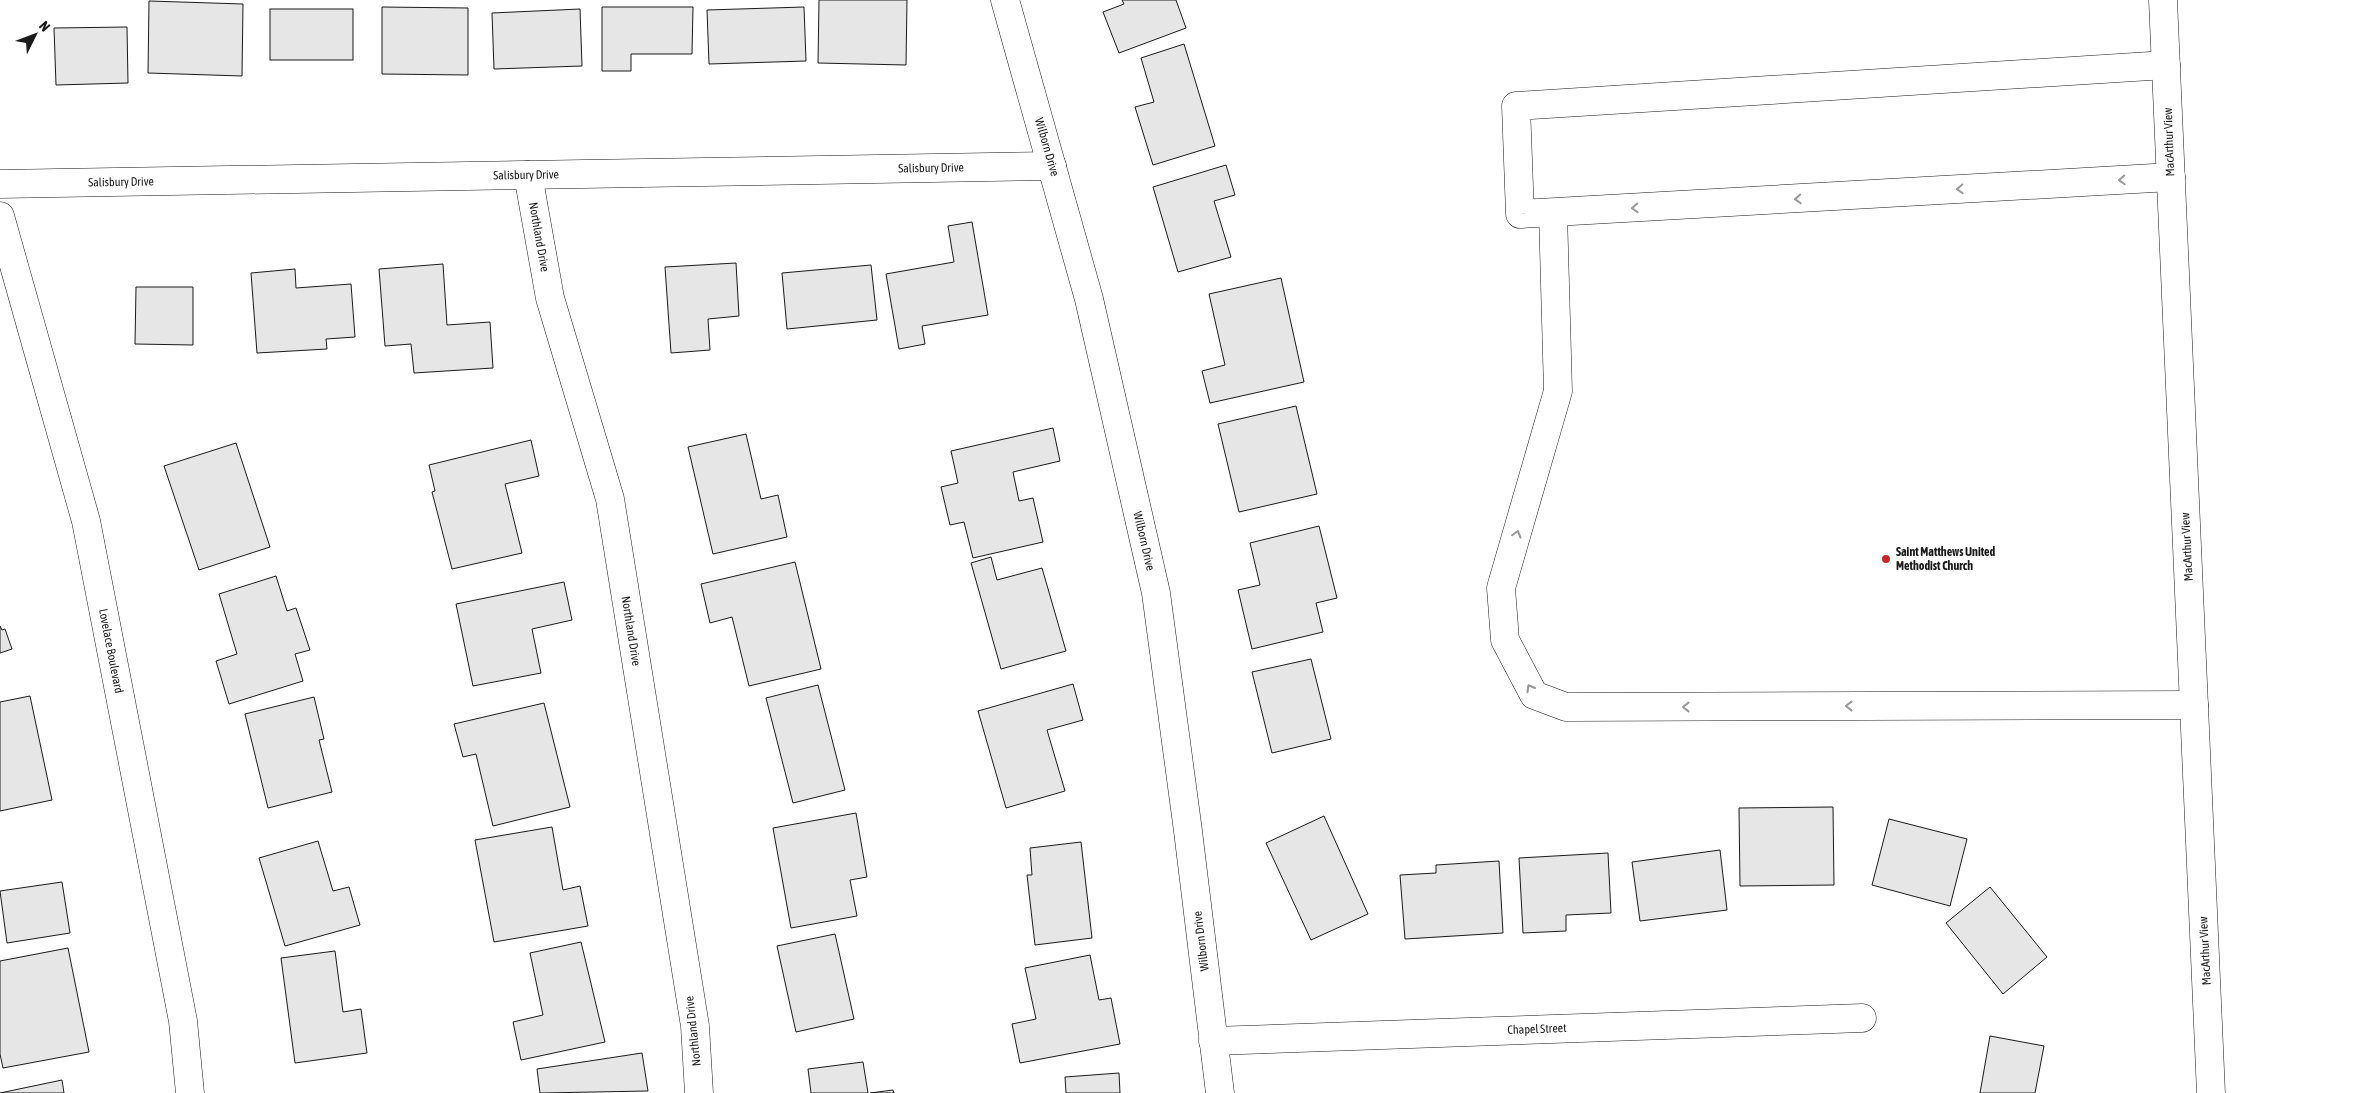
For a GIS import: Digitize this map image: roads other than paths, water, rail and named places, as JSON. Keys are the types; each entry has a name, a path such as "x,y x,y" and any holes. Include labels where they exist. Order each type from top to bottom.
{"street":[{"name":"Wilborn Drive","path":"1006,0 1089,299 1156,594 1188,831 1220,1093"},
{"name":"MacArthur View","path":"2163,0 2211,1093"},
{"path":"2166,65 1516,106 1520,214 2171,177"},
{"name":"Salisbury Drive","path":"0,184 1052,166"},
{"name":"Northland Drive","path":"528,175 550,298 610,499 695,1026 700,1093"},
{"path":"1553,213 1558,391 1501,588 1505,640 1534,695 1566,707 2194,705"},
{"name":"Lovelace Boulevard","path":"0,216 86,521 183,1021 190,1093"},
{"name":"Chapel Street","path":"1213,1041 1862,1018"}],"place":[{"name":"Saint Matthews United Methodist Church","path":"1886,559"}]}
